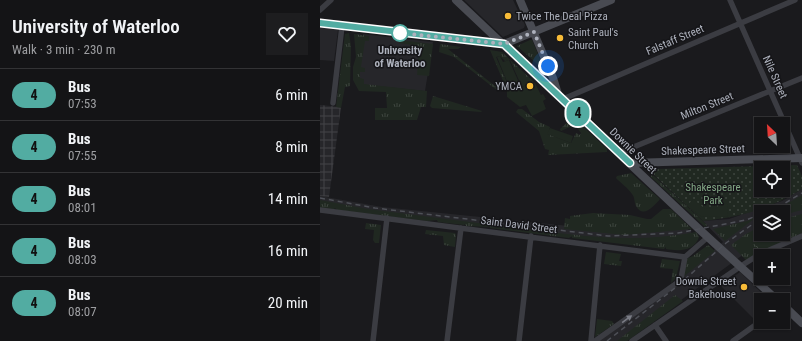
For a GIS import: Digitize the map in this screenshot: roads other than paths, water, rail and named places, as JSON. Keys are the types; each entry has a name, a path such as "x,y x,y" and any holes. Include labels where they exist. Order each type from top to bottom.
{"main road":[{"name":"Downie Street","path":"456,0 769,293"},
{"path":"520,0 560,97"},
{"path":"504,44 611,0"},
{"name":"Shakespeare Street","path":"630,163 801,160"},
{"path":"790,312 802,323"}],"street":[{"path":"320,10 331,0"},
{"name":"Nile Street","path":"730,0 801,160"},
{"name":"Falstaff Street","path":"560,97 795,0"},
{"path":"320,23 504,44"},
{"path":"332,104 342,26"},
{"name":"Milton Street","path":"619,153 802,78"},
{"name":"Saint David Street","path":"320,210 685,257"},
{"path":"373,341 388,218"},
{"path":"447,341 461,228"},
{"path":"519,341 531,236"},
{"path":"632,341 740,266 760,254 802,236"},
{"path":"595,341 678,283 681,279 685,257 708,237"},
{"path":"591,341 600,245"},
{"path":"655,325 666,341"},
{"path":"733,341 754,326"}],"railway":[{"path":"782,205 802,193"},
{"path":"320,198 375,208 608,236 678,233 746,220 754,217"},
{"path":"607,341 675,288 726,243 754,223"}],"place":[{"name":"Twice The Deal Pizza","path":"508,16"},
{"name":"University of Waterloo","path":"400,33"},
{"name":"Saint Paul's Church","path":"560,38"},
{"name":"YMCA","path":"530,86"},
{"name":"Downie Street Bakehouse","path":"744,287"}],"park label":[{"name":"Shakespeare Park","path":"713,193"}]}
